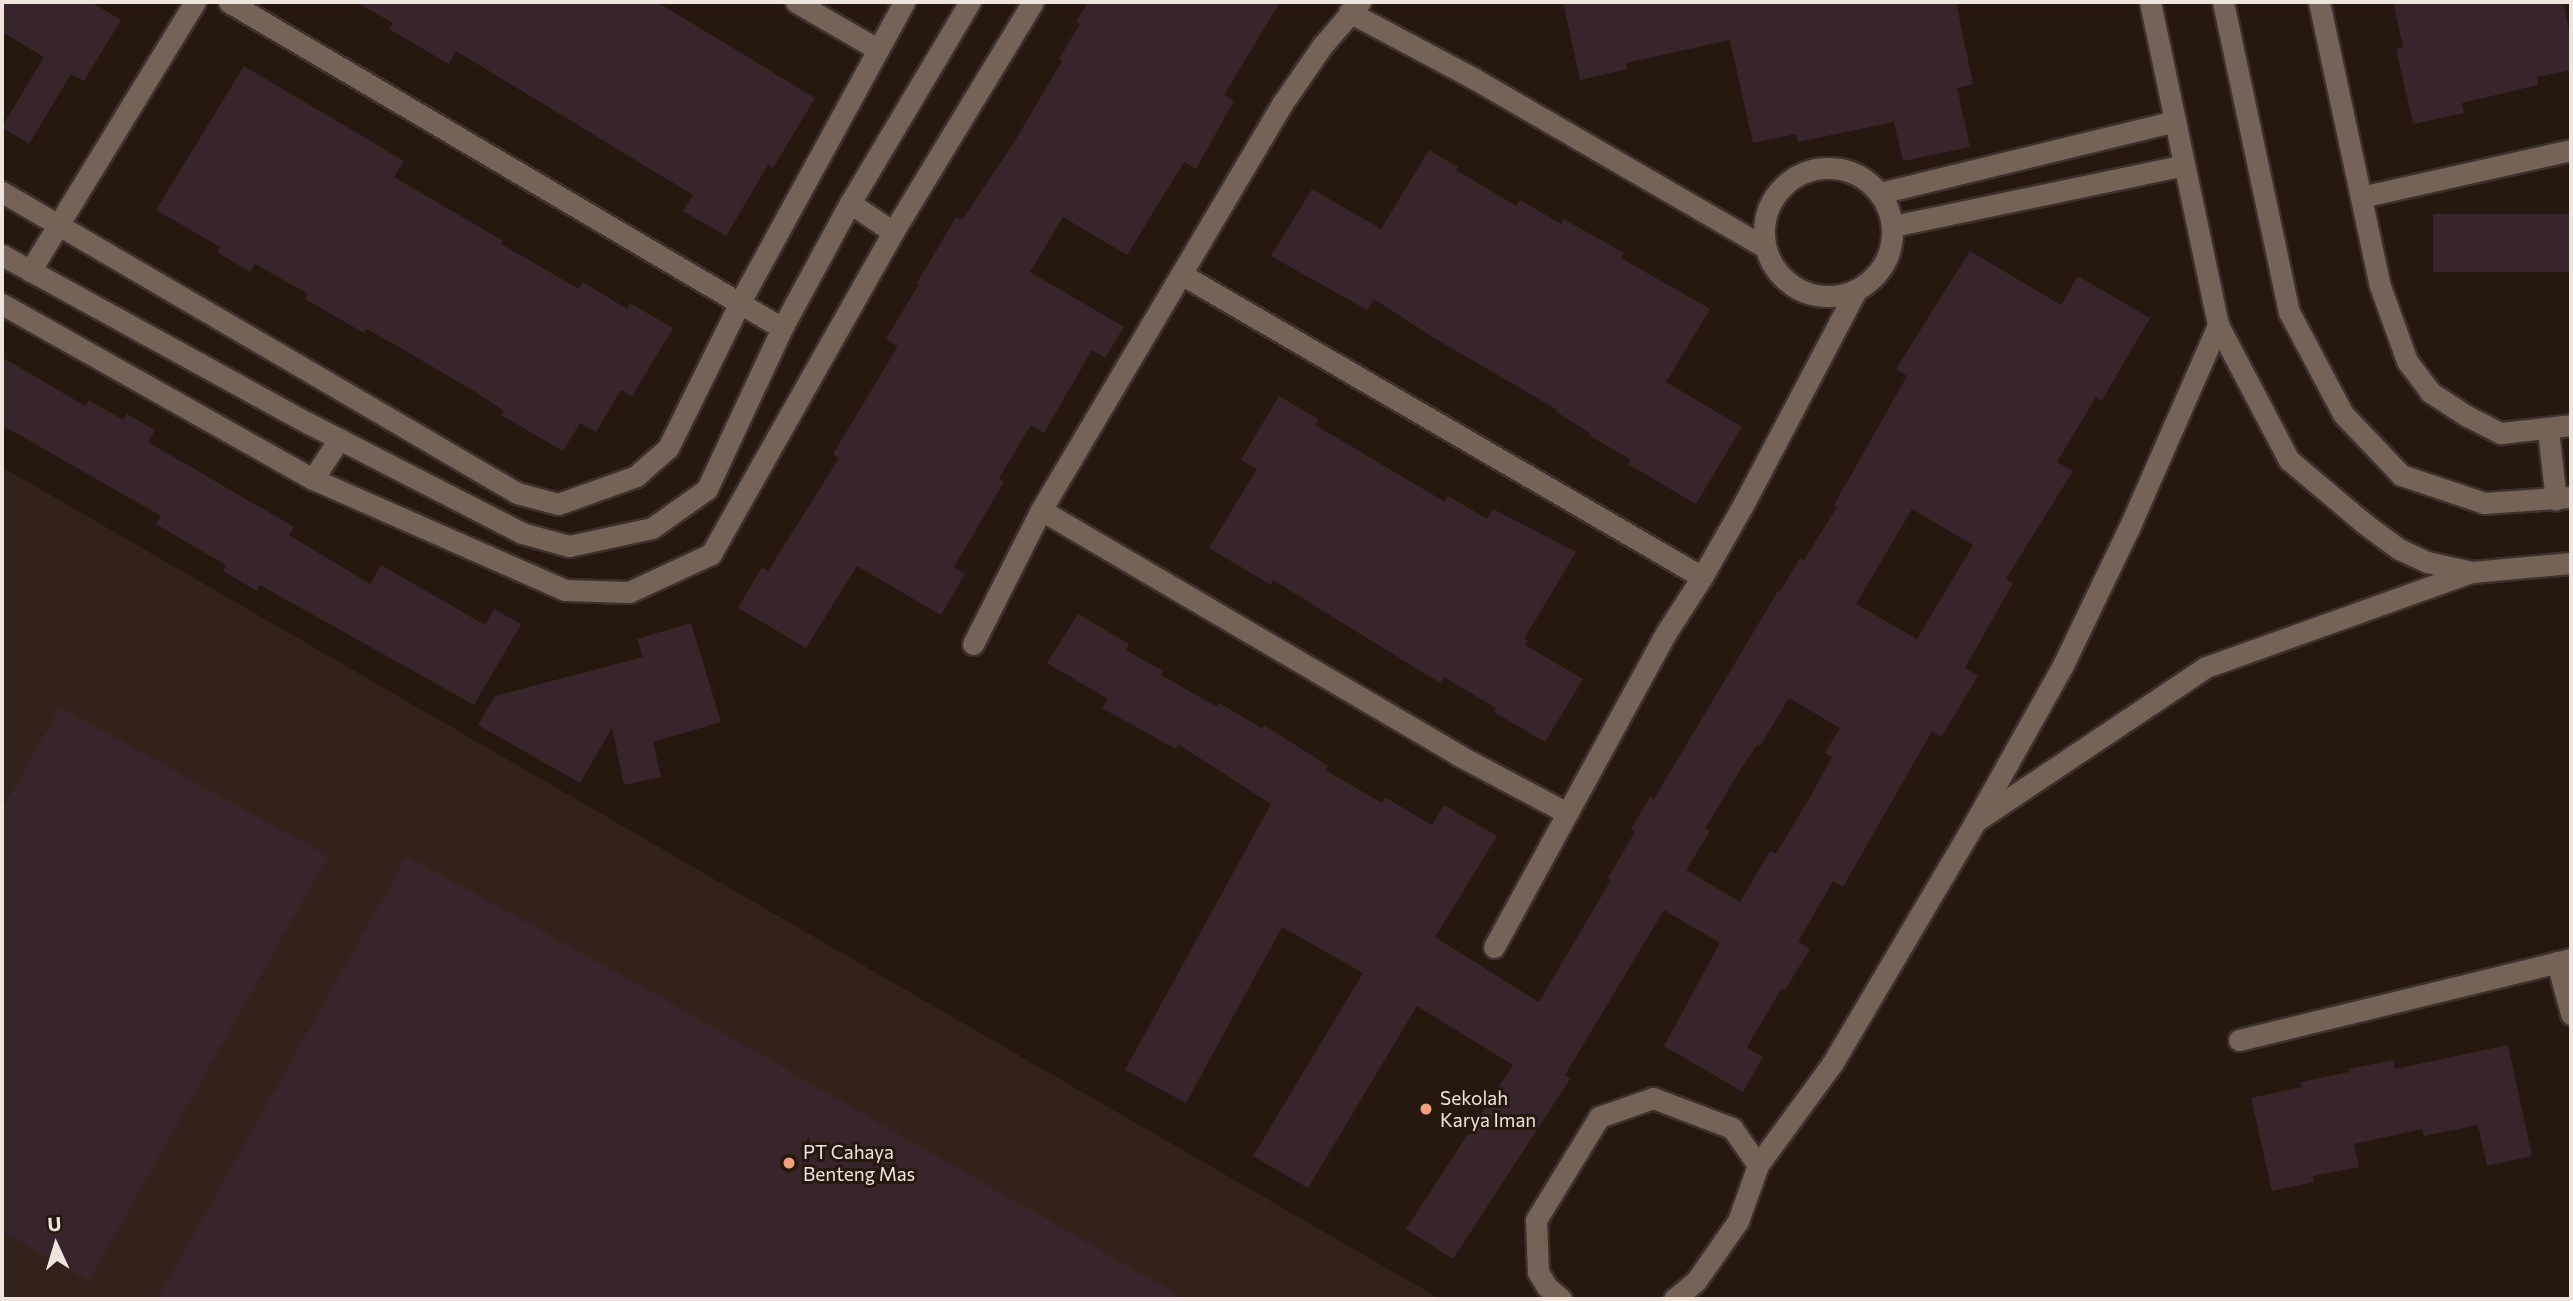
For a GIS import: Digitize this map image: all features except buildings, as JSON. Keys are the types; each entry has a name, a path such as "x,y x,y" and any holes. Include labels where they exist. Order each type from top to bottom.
{"street":[{"path":"30,271 195,2"},
{"path":"229,2 782,328"},
{"path":"796,2 877,49"},
{"path":"2,192 517,493 558,504 636,476 668,448 740,302 904,2"},
{"path":"2,255 339,439 534,537 569,546 652,528 706,489 782,328 850,204 970,2"},
{"path":"2,304 182,408 313,478 565,590 629,592 711,554 893,232 1033,2"},
{"path":"2150,2 2218,325 2289,460 2399,549 2427,562 2472,572"},
{"path":"2224,2 2289,312 2343,414 2401,475 2484,503 2563,498 2548,430"},
{"path":"2319,2 2380,286 2407,361 2430,392 2466,416 2501,433 2548,430 2571,425"},
{"path":"974,644 1041,510 1282,104 1355,7 1765,247"},
{"path":"1880,193 2175,121"},
{"path":"2361,197 2571,150"},
{"path":"1894,226 2184,165"},
{"path":"1494,947 1666,633 1702,577 1856,291 1885,264 1894,226 1880,193 1857,175 1839,170 1829,168 1801,174 1777,192 1765,218 1765,247 1777,272 1800,291 1828,297 1856,291"},
{"path":"850,204 893,232"},
{"path":"1181,274 1702,577"},
{"path":"1674,1299 1696,1281 1738,1221 1758,1165 1832,1064 1975,822 2069,653 2129,528 2218,325"},
{"path":"313,478 339,439"},
{"path":"1041,510 1458,755 1567,813"},
{"path":"1975,822 2206,667 2472,572 2571,563"},
{"path":"2239,1040 2564,961 2571,1014"},
{"path":"1561,1299 1546,1287 1538,1272 1536,1220 1599,1117 1653,1098 1732,1128 1758,1165"}],"shaded area":[{"path":"2,467 1440,1299 2,1299"}],"place":[{"name":"Sekolah Karya Iman","path":"1426,1109"},
{"name":"PT Cahaya Benteng Mas","path":"789,1163"}]}
